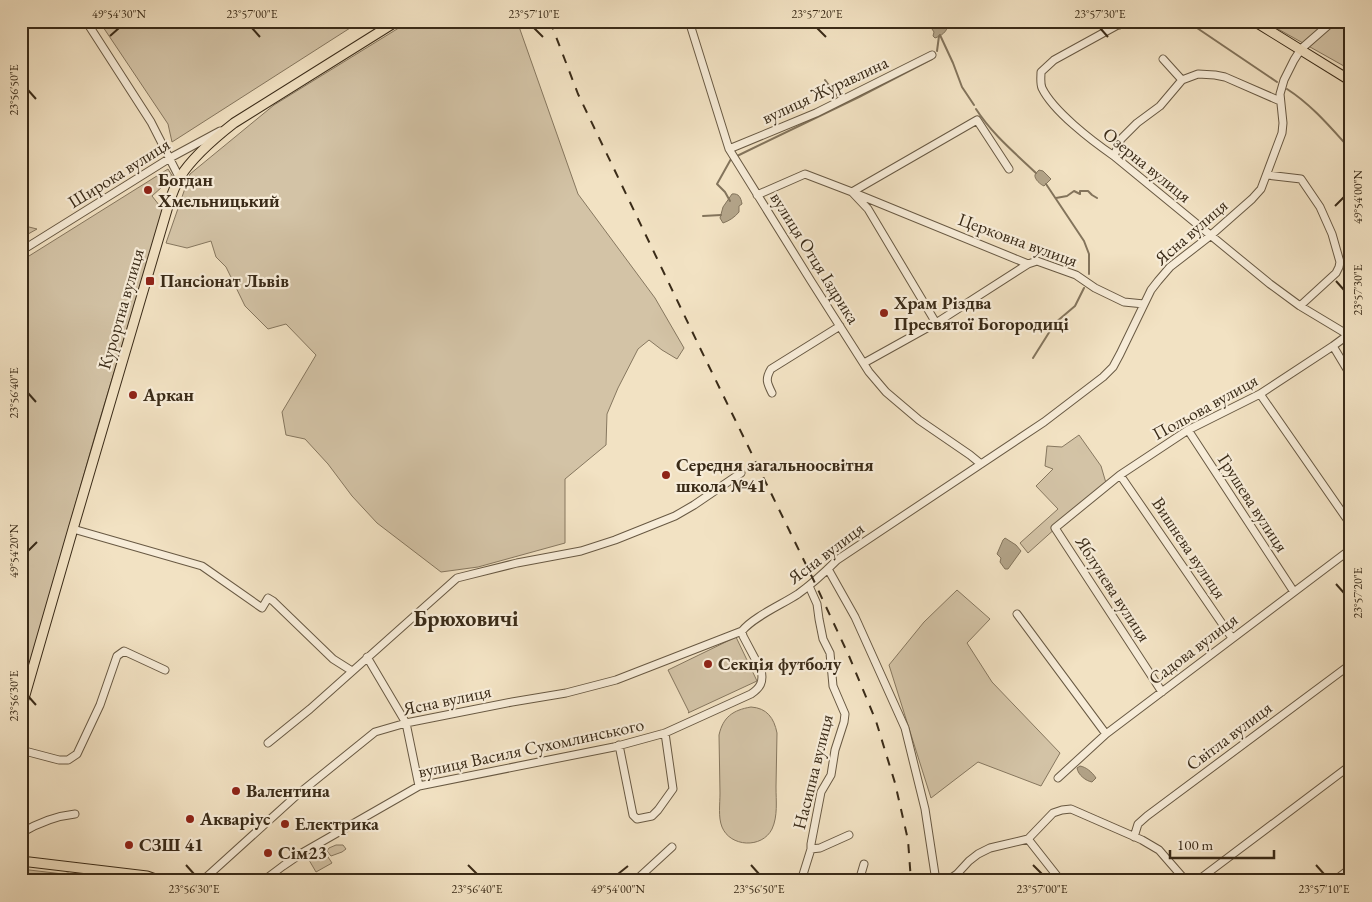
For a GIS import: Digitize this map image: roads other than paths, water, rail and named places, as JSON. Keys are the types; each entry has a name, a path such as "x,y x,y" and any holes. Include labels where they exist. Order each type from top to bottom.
{"main road":[{"name":"Курортна вулиця","path":"21,709 169,203 179,177 191,162 234,123 397,21"},
{"path":"1254,21 1351,81"},
{"path":"21,861 147,876 162,881"}],"street":[{"path":"86,21 150,122 179,177"},
{"name":"вулиця Отця Іздрика","path":"689,21 729,149 869,372 892,398 919,420 981,464"},
{"path":"1104,21 1122,23"},
{"name":"Ясна вулиця","path":"202,881 296,795 375,732 406,723 512,702 566,694 616,680 742,631 750,623 799,594 845,554 1044,422 1103,377 1113,366 1151,290 1170,268 1210,236 1261,189 1284,124 1280,94 1284,80 1301,49 1333,21"},
{"name":"Озерна вулиця","path":"1122,23 1054,60 1041,72 1041,85 1048,98 1094,142 1114,156 1270,284 1300,306 1349,335"},
{"name":"вулиця Журавлина","path":"729,149 816,113 932,55"},
{"path":"1163,59 1182,80"},
{"path":"1114,156 1121,139 1137,123 1160,106 1182,80 1198,74 1215,75 1237,82 1280,101"},
{"path":"936,322 868,209 852,192 977,120 1009,169"},
{"name":"Широка вулиця","path":"21,251 170,158 234,123"},
{"name":"Церковна вулиця","path":"757,195 804,174 1028,264 1037,262 1076,275 1095,288 1124,302 1144,304"},
{"path":"1267,175 1301,179 1320,207 1332,234 1340,262 1336,272 1300,306"},
{"path":"864,363 936,322 1028,264"},
{"path":"772,393 767,376 771,369 840,326"},
{"name":"Польова вулиця","path":"1055,528 1120,475 1188,430 1260,394 1349,335"},
{"path":"1333,346 1351,376"},
{"path":"1260,394 1351,525"},
{"name":"Грушева вулиця","path":"1188,430 1294,592"},
{"path":"268,743 310,709 458,578 517,563 581,551 640,531 675,516 741,473"},
{"name":"Вишнева вулиця","path":"1120,475 1232,638"},
{"name":"Яблунева вулиця","path":"1055,528 1162,692"},
{"path":"73,529 202,566 262,608 268,598 332,659 352,671"},
{"name":"Садова вулиця","path":"1058,778 1106,734 1351,549"},
{"path":"828,569 856,617 905,728 925,809 936,881"},
{"name":"Насипна вулиця","path":"801,881 811,849 810,844 820,792 831,775 835,750 845,714 833,686 830,653 823,639 817,604 809,586"},
{"path":"1017,614 1106,734"},
{"name":"вулиця Василя Сухомлинського","path":"263,881 302,853 419,786 619,745 665,733 751,694 758,689 762,681 761,670 742,631"},
{"path":"21,750 59,760 68,760 77,754 100,705 117,656 124,651 165,670"},
{"path":"367,657 406,723 419,786"},
{"name":"Світла вулиця","path":"1134,838 1138,824 1147,816 1351,664"},
{"path":"619,745 633,815 637,819 652,816 673,789 665,733"},
{"path":"1197,881 1351,765"},
{"path":"947,881 958,874 978,854 990,848 1028,839 1053,813 1071,809 1142,840 1159,850 1186,881"},
{"path":"21,833 32,826 48,820 75,814"},
{"path":"811,849 820,848 849,834"},
{"path":"1028,839 1061,881"},
{"path":"635,881 672,847"},
{"path":"859,881 864,864"},
{"path":"1334,881 1351,868"},
{"path":"1155,881 1166,878 1174,881"}],"waterway":[{"path":"1191,21 1197,28 1277,82"},
{"path":"940,35 962,87 974,105"},
{"path":"937,51 939,36"},
{"path":"737,156 859,97 935,56"},
{"path":"825,80 831,88"},
{"path":"1287,89 1329,125 1351,150"},
{"path":"834,92 838,97"},
{"path":"976,109 996,135 1036,173"},
{"path":"730,201 717,184 731,159"},
{"path":"1046,184 1084,241 1089,254 1089,274"},
{"path":"1056,198 1067,196 1074,191 1080,194 1080,191 1088,191 1097,198"},
{"path":"703,216 721,215"},
{"path":"1033,358 1055,323 1075,306 1084,288"}],"railway":[{"path":"550,21 578,94 849,656 876,721 895,783 908,840 911,881"}],"place":[{"name":"Богдан Хмельницький","path":"148,190"},
{"name":"Пансіонат Львів","path":"150,281"},
{"name":"Храм Різдва Пресвятої Богородиці","path":"884,313"},
{"name":"Аркан","path":"133,395"},
{"name":"Середня загальноосвітня школа №41","path":"666,475"},
{"name":"Секція футболу","path":"708,664"},
{"name":"Валентина","path":"236,791"},
{"name":"Акваріус","path":"190,819"},
{"name":"Електрика","path":"285,824"},
{"name":"СЗШ 41","path":"129,845"},
{"name":"Сім23","path":"268,853"}],"district":[{"name":"Брюховичі","path":"466,618"}]}
